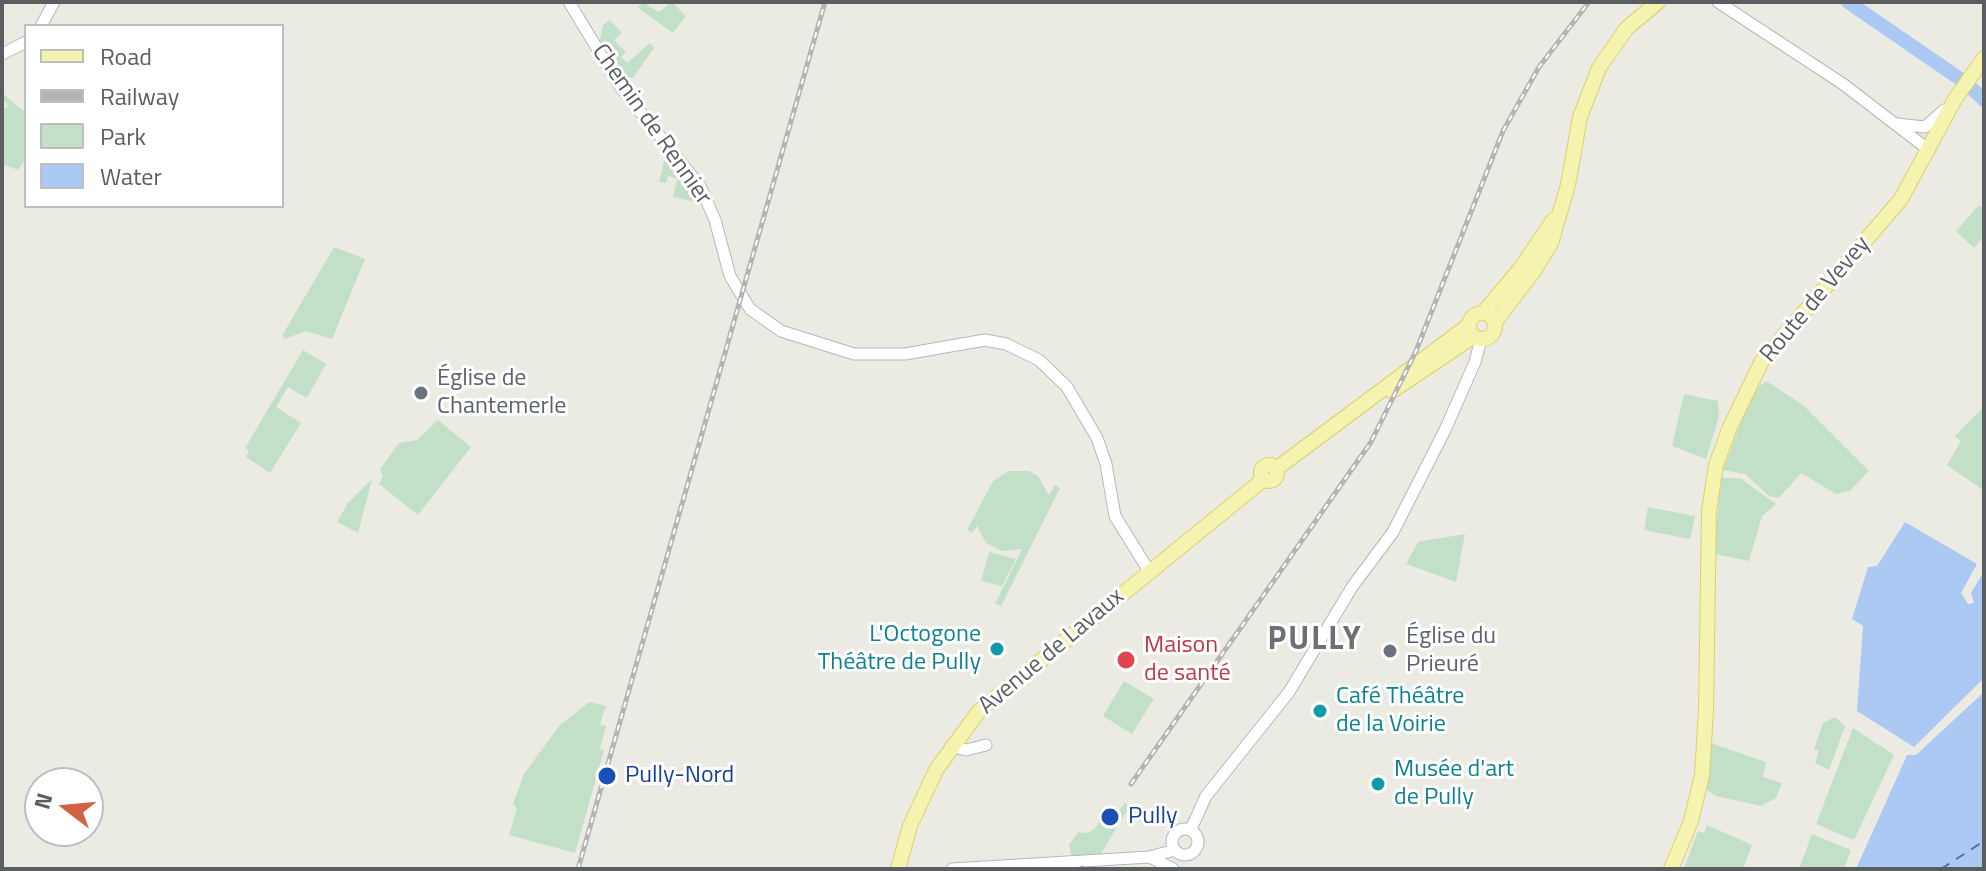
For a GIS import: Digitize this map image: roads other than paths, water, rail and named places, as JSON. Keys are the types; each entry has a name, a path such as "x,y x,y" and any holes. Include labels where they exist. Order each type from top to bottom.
{"main road":[{"path":"1489,317 1493,334 1475,333 1472,317 1489,317 1539,263 1556,229 1587,91 1619,38 1658,2"},
{"name":"Route de Vevey","path":"1671,869 1691,821 1702,775 1711,492 1716,465 1741,400 1762,361 1889,216 1962,89 1984,58"},
{"name":"Avenue de Lavaux","path":"898,869 910,826 951,746 979,711 1264,479 1261,470 1265,466 1276,469 1340,421 1475,333"}],"street":[{"path":"42,24 54,2"},
{"name":"Chemin de Rennier","path":"569,2 621,88 700,186 715,220 730,276 750,309 763,320 810,342 854,354 905,354 985,340 1014,348 1039,360 1067,387 1104,457 1115,516 1149,571"},
{"path":"1718,2 1809,61 1929,150"},
{"path":"2,54 24,43"},
{"path":"1896,124 1925,127 1962,89"},
{"path":"1182,869 1175,834 1191,829 1206,796 1289,692 1411,498 1466,385 1475,333"},
{"path":"963,730 965,740 974,749"},
{"path":"951,746 974,749 986,745"},
{"path":"952,869 1194,852 1199,844 1197,835 1191,829"},
{"path":"1149,857 1173,869"}],"water":[{"path":"1905,522 1977,564 1961,593 1968,604 1974,603 1971,593 1984,571 1984,678 1914,747 1857,711 1863,626 1852,619 1868,567 1877,566"},
{"path":"1984,692 1984,869 1856,869 1907,755 1916,755"}],"waterway":[{"path":"1848,2 1966,83 1984,100"}],"railway":[{"path":"578,869 825,2"},
{"path":"1131,784 1371,442 1416,351 1503,131 1539,67 1589,2"}],"place":[{"name":"Église de Chantemerle","path":"421,393"},
{"name":"L'Octogone Théâtre de Pully","path":"997,649"},
{"name":"Église du Prieuré","path":"1390,651"},
{"name":"Maison de santé","path":"1126,660"},
{"name":"Café Théâtre de la Voirie","path":"1320,711"},
{"name":"Pully-Nord","path":"607,776"},
{"name":"Musée d'art de Pully","path":"1378,784"},
{"name":"Pully","path":"1110,817"}],"district":[{"name":"PULLY","path":"1315,641"}]}
